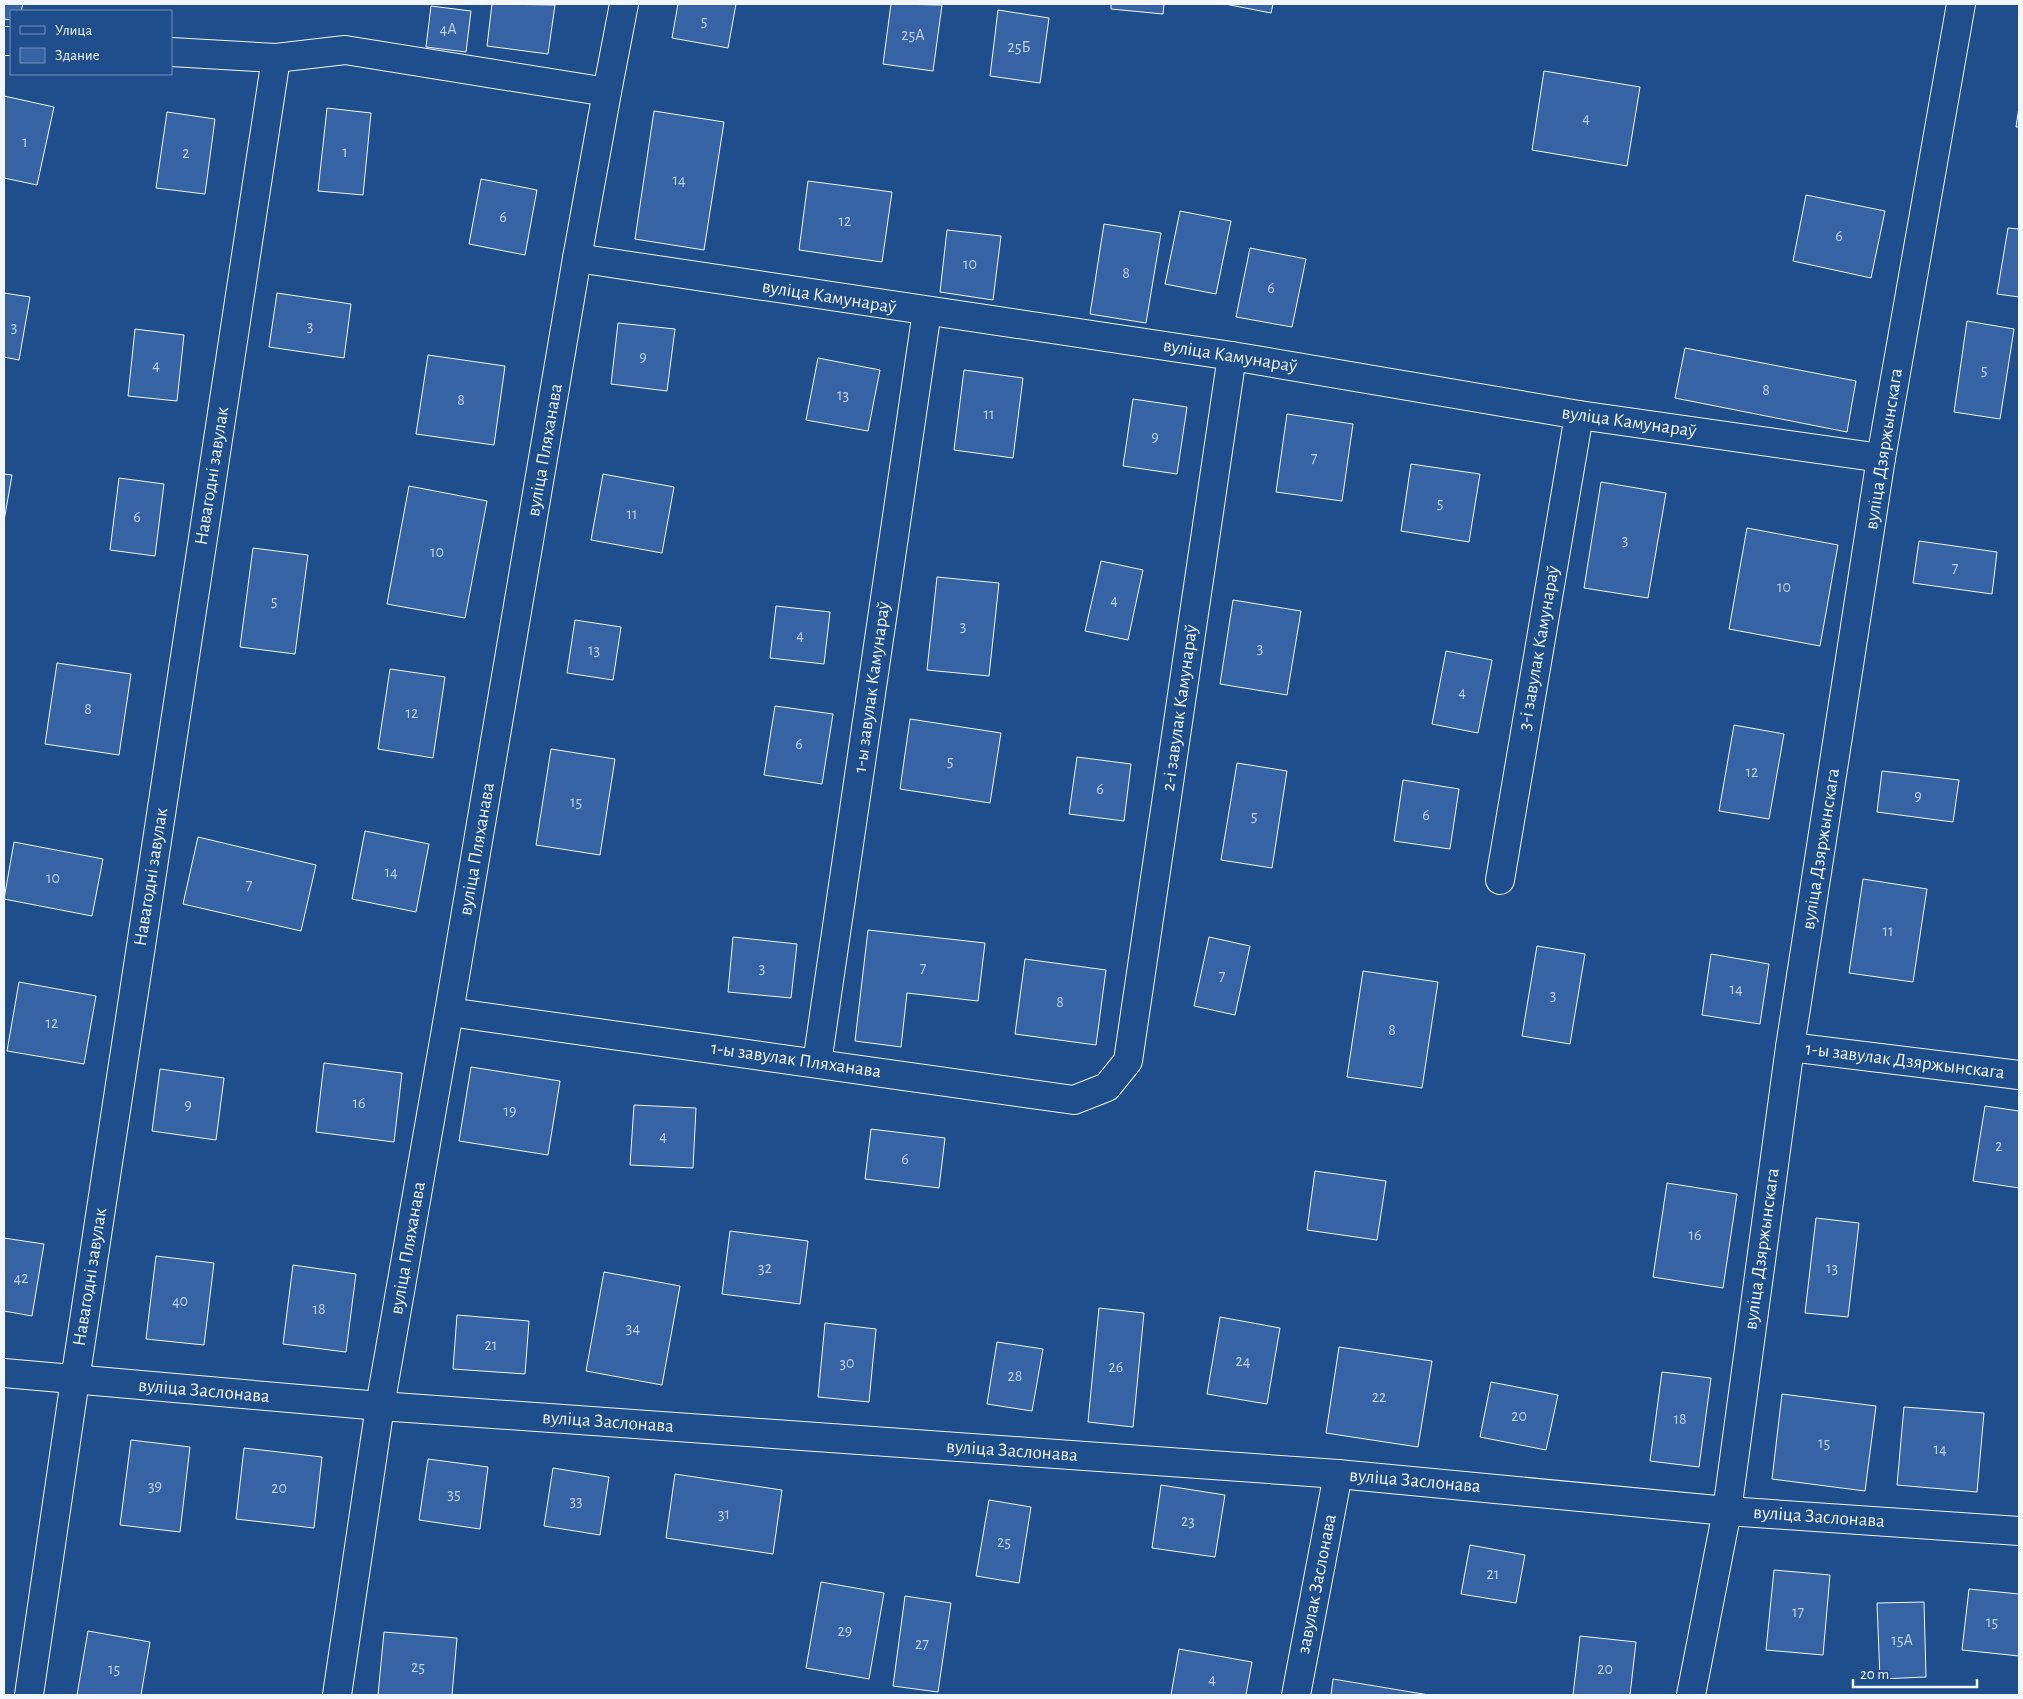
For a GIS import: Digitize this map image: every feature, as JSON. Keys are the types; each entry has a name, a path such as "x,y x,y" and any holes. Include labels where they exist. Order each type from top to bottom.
{"street":[{"name":"вуліца Пляханава","path":"337,1695 380,1406 450,1012 577,258 624,4"},
{"name":"вуліца Дзяржынскага","path":"1691,1695 1727,1511 1790,1047 1882,458 1961,4"},
{"path":"172,52 276,58 345,50 607,92"},
{"name":"Навагодні завулак","path":"29,1695 74,1380 276,58"},
{"name":"вуліца Камунараў","path":"577,258 1232,356 1579,415 1882,458"},
{"name":"1-ы завулак Камунараў","path":"817,1063 926,311"},
{"name":"2-і завулак Камунараў","path":"1128,1061 1232,356"},
{"name":"3-і завулак Камунараў","path":"1500,880 1579,415"},
{"name":"1-ы завулак Пляханава","path":"450,1012 1074,1100 1107,1087 1128,1061"},
{"name":"1-ы завулак Дзяржынскага","path":"1790,1047 2019,1075"},
{"name":"вуліца Заслонава","path":"4,1373 380,1406 1338,1474 1727,1511 2019,1531"},
{"name":"завулак Заслонава","path":"1296,1695 1338,1474"}],"building":[{"path":"4,4 23,4 21,10 10,10 10,20 4,19"},
{"path":"492,4 555,5 548,54 487,46"},
{"path":"678,4 736,4 728,48 672,38"},
{"path":"891,4 942,5 933,71 883,64"},
{"path":"1111,4 1164,4 1163,14 1111,9"},
{"path":"1225,4 1273,4 1271,13"},
{"path":"431,6 471,11 466,52 426,47"},
{"path":"998,10 1049,18 1040,83 990,76"},
{"path":"1544,71 1640,87 1627,166 1532,150"},
{"path":"4,96 54,107 37,185 4,178"},
{"path":"2019,107 2019,127 2016,127"},
{"path":"327,108 371,113 363,195 318,191"},
{"path":"654,111 724,122 704,250 635,239"},
{"path":"167,112 215,119 205,194 156,188"},
{"path":"481,179 537,190 525,255 469,244"},
{"path":"808,181 892,192 882,262 799,250"},
{"path":"1806,195 1885,211 1871,278 1793,261"},
{"path":"1180,211 1231,221 1216,294 1165,284"},
{"path":"1104,224 1161,233 1146,323 1090,314"},
{"path":"2008,228 2019,229 2019,297 1997,294"},
{"path":"947,230 1001,236 993,300 940,292"},
{"path":"1250,248 1306,259 1292,327 1236,317"},
{"path":"4,293 30,297 19,360 4,357"},
{"path":"277,293 351,304 344,358 269,347"},
{"path":"1967,321 2014,329 2000,419 1954,412"},
{"path":"618,323 675,329 667,391 611,384"},
{"path":"135,329 184,335 177,401 128,396"},
{"path":"1685,348 1856,381 1847,432 1675,398"},
{"path":"428,355 505,366 494,445 416,434"},
{"path":"818,358 880,370 868,431 806,420"},
{"path":"964,370 1023,378 1013,458 954,450"},
{"path":"1133,399 1187,407 1177,474 1123,466"},
{"path":"1287,414 1353,424 1342,501 1276,492"},
{"path":"1411,464 1480,474 1469,542 1401,531"},
{"path":"4,474 12,475 4,521"},
{"path":"603,474 674,487 662,553 591,540"},
{"path":"119,478 164,484 155,556 110,550"},
{"path":"1601,482 1666,493 1648,598 1584,588"},
{"path":"409,486 487,501 465,618 387,604"},
{"path":"1747,528 1838,545 1820,646 1729,629"},
{"path":"1919,541 1997,552 1992,594 1913,583"},
{"path":"253,548 308,555 295,654 240,647"},
{"path":"1101,561 1143,570 1128,640 1085,631"},
{"path":"937,577 999,583 989,676 927,670"},
{"path":"1233,600 1301,611 1287,695 1220,684"},
{"path":"776,606 830,612 824,664 770,658"},
{"path":"575,620 621,627 613,680 567,673"},
{"path":"1446,651 1492,660 1478,733 1432,724"},
{"path":"57,663 131,674 119,755 45,744"},
{"path":"390,669 445,677 433,758 378,749"},
{"path":"775,706 833,714 822,784 764,775"},
{"path":"910,719 1001,733 990,803 900,789"},
{"path":"1734,725 1784,734 1769,819 1719,811"},
{"path":"551,749 615,759 600,855 536,845"},
{"path":"1077,757 1131,764 1124,821 1069,814"},
{"path":"1237,763 1287,771 1272,868 1221,860"},
{"path":"1882,771 1959,780 1953,822 1877,812"},
{"path":"1403,780 1459,789 1450,849 1394,841"},
{"path":"365,831 429,844 416,912 352,899"},
{"path":"198,837 316,865 301,931 183,904"},
{"path":"14,842 103,859 92,916 4,899"},
{"path":"1863,879 1927,889 1913,982 1849,973"},
{"path":"868,930 985,943 978,1001 907,993 901,1047 855,1041"},
{"path":"733,937 797,944 791,998 728,992"},
{"path":"1209,937 1250,946 1235,1015 1194,1006"},
{"path":"1537,946 1585,954 1570,1044 1522,1036"},
{"path":"1711,954 1769,964 1760,1024 1702,1015"},
{"path":"1025,959 1106,970 1096,1045 1015,1034"},
{"path":"1363,971 1438,982 1422,1088 1347,1077"},
{"path":"19,982 96,996 84,1064 7,1051"},
{"path":"324,1063 402,1073 394,1142 316,1132"},
{"path":"471,1067 560,1081 548,1155 459,1141"},
{"path":"160,1069 224,1078 216,1140 152,1131"},
{"path":"634,1105 696,1108 693,1168 630,1165"},
{"path":"1985,1106 2019,1111 2019,1188 1973,1181"},
{"path":"871,1129 945,1138 939,1188 865,1179"},
{"path":"1315,1171 1386,1181 1377,1240 1307,1230"},
{"path":"1667,1183 1737,1194 1723,1288 1653,1277"},
{"path":"1816,1218 1859,1223 1848,1317 1805,1313"},
{"path":"730,1231 808,1241 800,1304 722,1294"},
{"path":"4,1238 44,1244 32,1316 4,1311"},
{"path":"156,1256 214,1263 204,1345 146,1339"},
{"path":"293,1265 356,1274 346,1352 283,1344"},
{"path":"604,1272 680,1286 662,1385 586,1371"},
{"path":"1099,1308 1144,1313 1133,1427 1088,1422"},
{"path":"457,1315 529,1321 525,1374 453,1369"},
{"path":"1220,1317 1280,1328 1267,1404 1207,1394"},
{"path":"825,1323 876,1329 869,1402 818,1397"},
{"path":"997,1342 1043,1349 1032,1411 987,1404"},
{"path":"1339,1347 1432,1361 1418,1447 1326,1433"},
{"path":"1662,1372 1711,1378 1699,1467 1650,1461"},
{"path":"1491,1382 1558,1395 1546,1450 1480,1437"},
{"path":"1782,1394 1876,1406 1865,1491 1772,1479"},
{"path":"1904,1407 1984,1413 1977,1492 1897,1485"},
{"path":"131,1440 190,1447 180,1532 120,1525"},
{"path":"244,1448 322,1457 314,1528 236,1519"},
{"path":"428,1459 488,1467 480,1529 419,1520"},
{"path":"553,1468 609,1477 600,1535 544,1526"},
{"path":"675,1474 782,1490 773,1554 666,1538"},
{"path":"1161,1485 1225,1495 1215,1557 1152,1548"},
{"path":"989,1500 1031,1507 1019,1583 976,1576"},
{"path":"1470,1545 1525,1555 1516,1603 1461,1594"},
{"path":"1774,1570 1830,1575 1823,1655 1766,1650"},
{"path":"821,1582 884,1593 869,1679 806,1668"},
{"path":"1969,1589 2019,1594 2019,1656 1962,1650"},
{"path":"905,1596 951,1603 938,1692 893,1686"},
{"path":"1924,1602 1926,1677 1880,1679 1877,1603"},
{"path":"88,1631 150,1642 141,1695 77,1695"},
{"path":"384,1632 457,1638 452,1695 378,1695"},
{"path":"1580,1636 1636,1642 1630,1695 1573,1695"},
{"path":"1179,1649 1252,1662 1246,1695 1171,1695"},
{"path":"1333,1679 1429,1695 1331,1695"}]}
